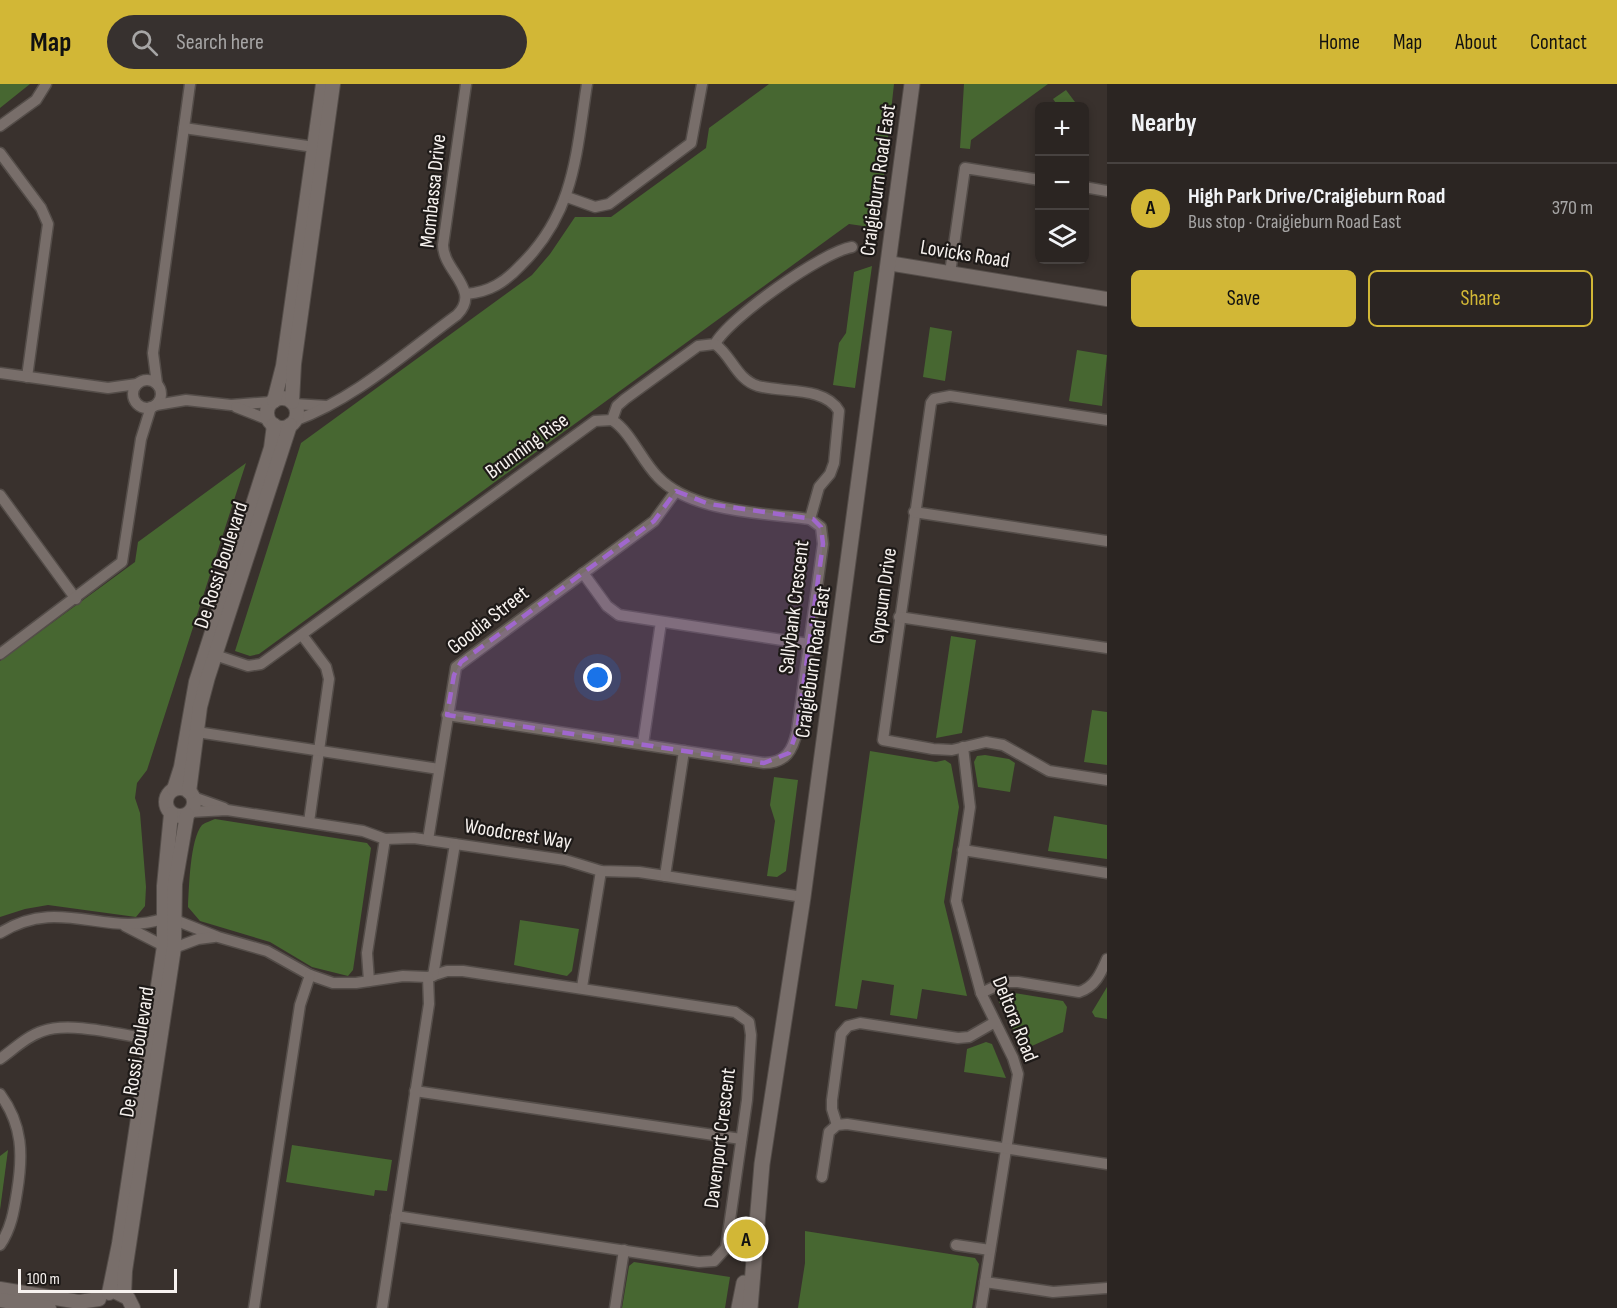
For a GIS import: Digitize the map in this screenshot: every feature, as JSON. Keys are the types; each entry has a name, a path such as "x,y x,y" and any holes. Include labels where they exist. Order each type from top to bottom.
{"main road":[{"name":"Craigieburn Road East","path":"750,1308 762,1164 802,897 912,84"},
{"name":"Craigieburn Road East","path":"740,1308 754,1245"}],"street":[{"path":"0,126 36,100 46,84"},
{"path":"0,654 116,570 124,559 141,439 160,397 153,353 190,84"},
{"path":"272,422 267,411 273,402 283,366 323,84"},
{"path":"292,423 297,412 293,403 294,364 333,84"},
{"name":"Mombassa Drive","path":"466,84 443,245 446,261 466,294"},
{"path":"231,405 282,428 346,396 457,315 464,307 466,294 490,290 518,269 542,242 567,197 574,172 588,84"},
{"path":"567,197 595,207 609,204 688,146 694,135 702,84"},
{"path":"184,128 314,147"},
{"path":"0,153 40,208 48,224 27,377"},
{"path":"950,273 965,168 1035,179"},
{"path":"1089,188 1107,191"},
{"path":"810,519 709,504 689,498 657,477 612,420 617,406 625,399 698,346 715,344 731,323 824,256 852,247"},
{"name":"Lovicks Road","path":"888,263 1107,298"},
{"name":"Sallybank Crescent","path":"684,751 764,763 784,758 792,747 797,731 823,535 819,524 810,519 819,488 830,474 834,463 839,411 832,401 821,396 762,387 747,381 715,344"},
{"path":"141,439 133,392 153,353"},
{"path":"0,373 108,388 149,380 186,400"},
{"path":"108,388 136,403 154,406 186,400 231,405 273,402 283,398 293,403 327,406"},
{"name":"Gypsum Drive","path":"1107,420 950,396 934,399 928,408 882,740 933,749 963,747 986,742 1003,745 1018,751 1049,771 1107,780"},
{"name":"Brunning Rise","path":"214,655 248,666 257,666 595,421 612,420"},
{"name":"De Rossi Boulevard","path":"174,789 181,767 196,682 271,448 272,422"},
{"name":"De Rossi Boulevard","path":"191,794 203,693 292,423"},
{"name":"Goodia Street","path":"428,840 454,675 461,662 654,520 676,491"},
{"path":"1,499 76,599"},
{"path":"914,512 1107,542"},
{"path":"583,573 612,612 662,622 809,644"},
{"path":"899,617 1107,648"},
{"path":"643,744 662,622"},
{"path":"302,635 326,667 329,679 309,822"},
{"path":"447,715 684,751 666,876"},
{"path":"197,732 439,769"},
{"name":"Deltora Road","path":"963,747 970,807 956,901 981,993 1018,1074 981,1308"},
{"path":"182,788 191,794 194,805 188,814 179,817 171,814 166,803 168,795 174,789 182,788"},
{"name":"Woodcrest Way","path":"191,794 227,810"},
{"name":"Woodcrest Way","path":"188,814 227,810 363,831 384,838 406,837 565,860 601,872 624,870 802,897"},
{"name":"De Rossi Boulevard","path":"170,919 164,886 171,814"},
{"name":"De Rossi Boulevard","path":"132,1304 125,1271 169,947 176,868 188,814"},
{"path":"369,981 367,953 384,838"},
{"path":"382,1308 429,1004 430,976 455,844"},
{"path":"963,850 1107,873"},
{"path":"582,987 601,872"},
{"path":"0,933 14,924 48,915 144,924 170,919"},
{"name":"Davenport Crescent","path":"170,919 218,937 267,951 310,975 333,983 403,976 430,976 447,971 463,971 582,987 735,1012 746,1018 750,1028 750,1045 741,1139 726,1248 722,1255 714,1261 704,1263 396,1216"},
{"path":"119,923 169,947 198,939 218,937"},
{"name":"De Rossi Boulevard","path":"101,1300 119,1244 150,1039 169,947"},
{"path":"981,993 1005,982 1079,992 1088,989 1094,983 1107,958"},
{"path":"254,1308 300,1005 310,975"},
{"path":"837,1125 832,1100 840,1034 848,1026 860,1023 958,1038 969,1037 995,1022"},
{"path":"0,1059 32,1036 54,1028 150,1039"},
{"path":"415,1091 741,1139"},
{"path":"0,1094 17,1124 22,1150 12,1220 0,1245"},
{"path":"822,1177 829,1132 837,1125 856,1125 1107,1164"},
{"path":"956,1245 990,1250"},
{"path":"615,1308 624,1250"},
{"path":"985,1282 1045,1291 1107,1288"},
{"path":"0,1289 79,1302 101,1300 132,1304"},
{"path":"0,1300 50,1308"}],"highlighted area":[{"path":"676,491 709,504 813,519 821,527 823,544 797,731 789,753 764,763 447,715 454,675 461,662 654,521"}],"green space":[{"path":"0,84 30,84 0,108"},
{"path":"769,84 894,84 879,220 870,227 849,224 259,654 250,656 235,651 301,443 532,275 550,254 575,217 611,217 706,148 709,128"},
{"path":"964,84 1048,84 971,140 970,149 960,148"},
{"path":"1066,90 1075,102 1055,102 1053,99"},
{"path":"872,266 855,388 833,385 839,343 846,333 854,272"},
{"path":"930,327 952,331 945,381 923,377"},
{"path":"1077,350 1107,355 1102,406 1069,401"},
{"path":"246,463 147,770 137,783 135,798 140,813 146,887 145,906 136,917 48,905 0,917 0,661 135,562 138,542"},
{"path":"951,636 976,640 962,733 936,738"},
{"path":"1092,710 1107,712 1107,765 1084,762"},
{"path":"870,751 936,762 945,760 951,764 959,807 944,902 967,996 922,989 917,1019 890,1015 894,985 862,980 857,1009 835,1006"},
{"path":"977,756 1009,759 1015,763 1010,792 978,787 974,762"},
{"path":"774,777 798,780 786,871 777,877 767,876 775,821 770,805"},
{"path":"1054,816 1107,825 1107,859 1048,851"},
{"path":"215,819 367,843 371,848 353,970 348,976 312,967 270,942 200,921 188,907 195,841 202,825"},
{"path":"520,920 579,929 572,971 567,976 514,965"},
{"path":"1107,987 1107,1019 1095,1017 1092,1012"},
{"path":"1014,993 1063,1001 1067,1007 1063,1032 1023,1050 999,1002 1001,997"},
{"path":"986,1042 992,1044 1006,1078 964,1072 967,1049"},
{"path":"292,1145 392,1160 387,1191 375,1190 374,1196 286,1182"},
{"path":"8,1150 0,1210 0,1156"},
{"path":"805,1231 975,1258 979,1264 972,1308 798,1308 805,1263"},
{"path":"634,1262 730,1277 725,1308 622,1308 629,1266"}],"place":[{"name":"High Park Drive/Craigieburn Road","path":"746,1239"}]}
